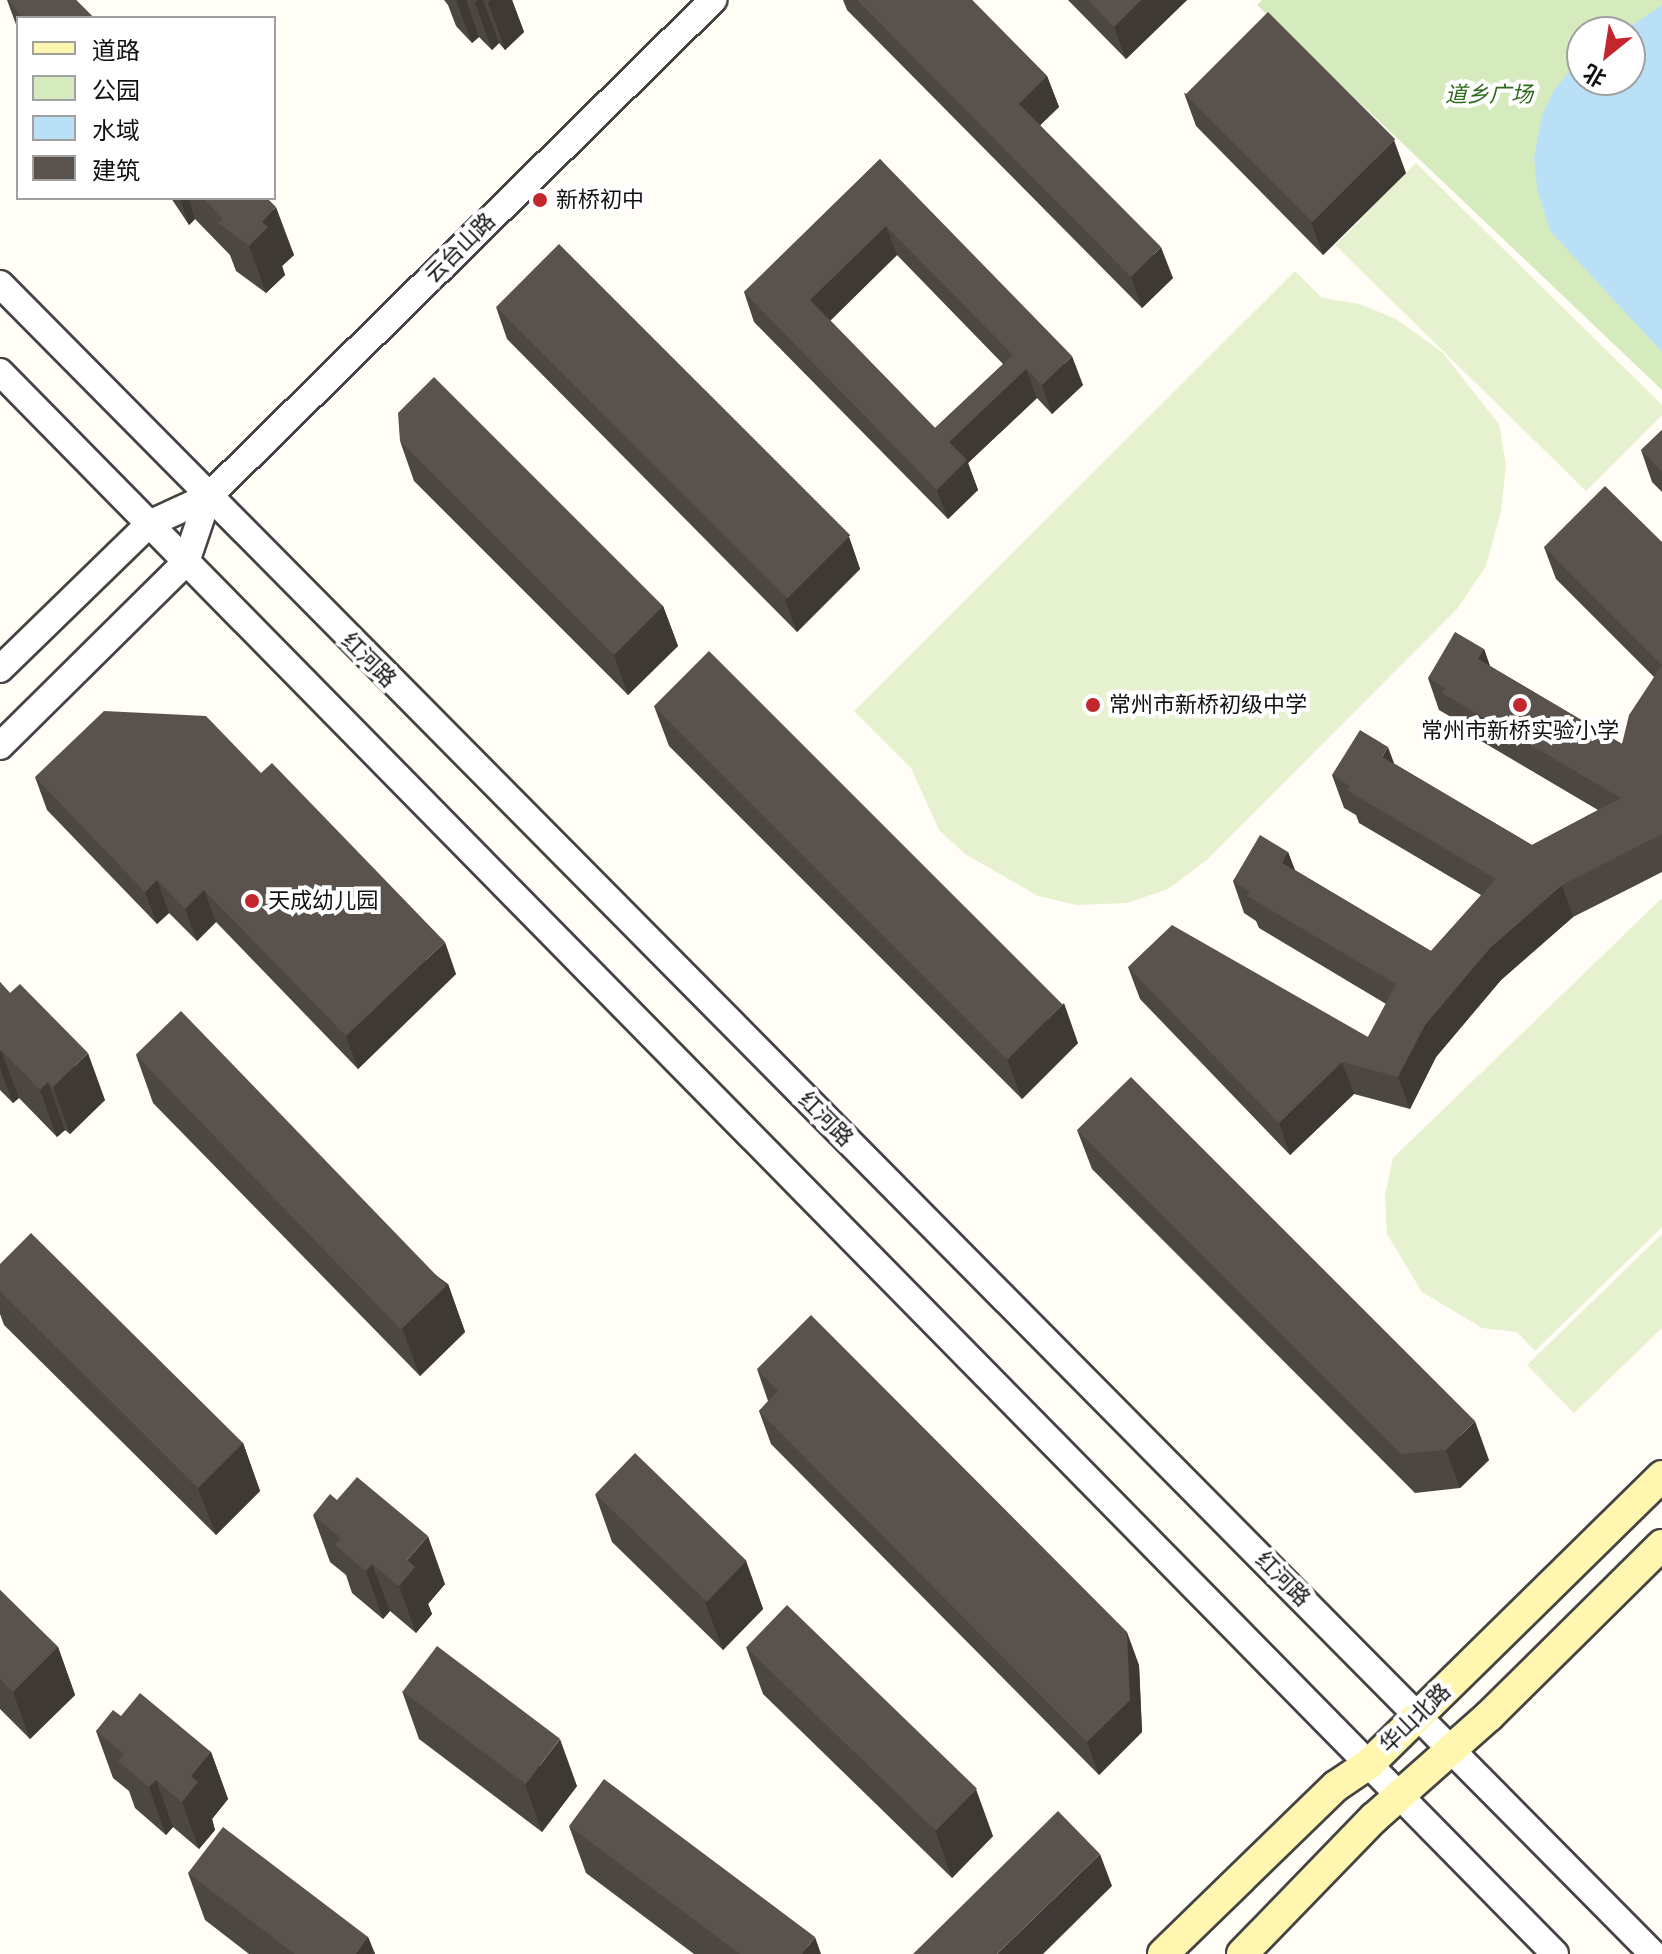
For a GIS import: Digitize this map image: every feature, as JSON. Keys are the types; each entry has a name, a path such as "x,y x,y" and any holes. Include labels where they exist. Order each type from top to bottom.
{"main road":[{"name":"华山北路","path":"1163,1954 1336,1786 1369,1764 1662,1476"},
{"name":"华山北路","path":"1242,1954 1400,1795 1452,1749 1662,1545"}],"street":[{"name":"云台山路","path":"0,669 149,524 208,497 713,0"},
{"name":"红河路","path":"0,284 1653,1954"},
{"path":"0,372 1555,1954"},
{"name":"云台山路","path":"0,746 186,562 208,497"}],"green space":[{"name":"道乡广场","path":"1262,0 1662,0 1662,390 1257,5"},
{"path":"1416,163 1662,405 1662,415 1586,491 1335,245"},
{"path":"1295,271 1322,298 1360,304 1396,319 1442,352 1499,424 1506,465 1501,511 1486,566 1457,609 1207,860 1168,889 1127,903 1077,905 1038,896 965,854 939,830 911,768 854,711"},
{"path":"1662,898 1662,1227 1535,1351 1517,1332 1482,1328 1422,1292 1387,1234 1385,1196 1393,1158"},
{"path":"1662,1234 1662,1328 1574,1413 1527,1365"}],"water":[{"path":"1662,5 1662,352 1550,231 1537,188 1534,158 1542,115 1554,90 1566,76 1566,96 1646,96 1646,16"}],"building":[{"path":"9,0 76,0 92,16 21,16"},
{"path":"857,0 972,0 1047,76 1019,104 1161,247 1131,277"},
{"path":"1088,0 1141,0 1114,27"},
{"path":"1268,12 1395,139 1313,222 1185,95"},
{"path":"880,159 1072,356 1042,385 1026,369 949,442 967,460 937,490 744,292","holes":["886,226 1013,355 935,428 810,300"]},
{"path":"205,200 269,200 276,207 262,222 268,227 249,246 218,223 223,219"},
{"path":"559,244 850,535 787,598 496,307"},
{"path":"434,377 663,606 614,655 400,441 398,413"},
{"path":"1662,430 1662,472 1641,450"},
{"path":"1605,486 1662,542 1662,665 1544,547"},
{"path":"1455,632 1484,649 1478,659 1622,744 1629,715 1662,665 1662,834 1562,885 1490,948 1425,1025 1398,1077 1342,1062 1279,1123 1128,967 1172,925 1368,1037 1396,984 1247,896 1250,892 1233,881 1260,835 1288,852 1282,863 1431,951 1496,879 1347,790 1350,786 1332,775 1360,730 1388,747 1382,757 1532,845 1621,798 1442,693 1445,688 1428,678"},
{"path":"709,651 1063,1005 1007,1060 654,706"},
{"path":"104,711 206,716 261,773 272,763 445,942 346,1036 204,890 185,909 157,880 145,892 35,777"},
{"path":"0,982 10,993 20,984 88,1053 53,1087 48,1082 40,1090 0,1052"},
{"path":"181,1011 446,1286 401,1330 136,1055"},
{"path":"1131,1077 1475,1421 1446,1450 1401,1454 1077,1130"},
{"path":"31,1233 243,1443 198,1488 0,1291 0,1264"},
{"path":"811,1315 1127,1632 1130,1700 1087,1742 759,1411 778,1391 757,1369"},
{"path":"635,1453 746,1561 707,1602 595,1494"},
{"path":"357,1477 428,1536 407,1560 415,1567 399,1586 372,1564 366,1571 335,1545 341,1538 313,1515 330,1494 337,1500"},
{"path":"0,1590 58,1647 13,1692 0,1679"},
{"path":"787,1605 977,1788 936,1831 746,1647"},
{"path":"437,1646 560,1739 526,1784 403,1692"},
{"path":"140,1693 211,1752 191,1776 198,1782 182,1802 156,1780 149,1787 118,1761 124,1754 96,1731 113,1710 121,1716"},
{"path":"604,1779 815,1937 802,1954 740,1954 569,1826"},
{"path":"1058,1811 1100,1854 997,1954 913,1954"},
{"path":"223,1827 368,1937 356,1954 295,1954 188,1873"}],"place":[{"name":"新桥初中","path":"540,200"},
{"name":"常州市新桥初级中学","path":"1093,705"},
{"name":"常州市新桥实验小学","path":"1520,705"},
{"name":"天成幼儿园","path":"252,901"}]}
